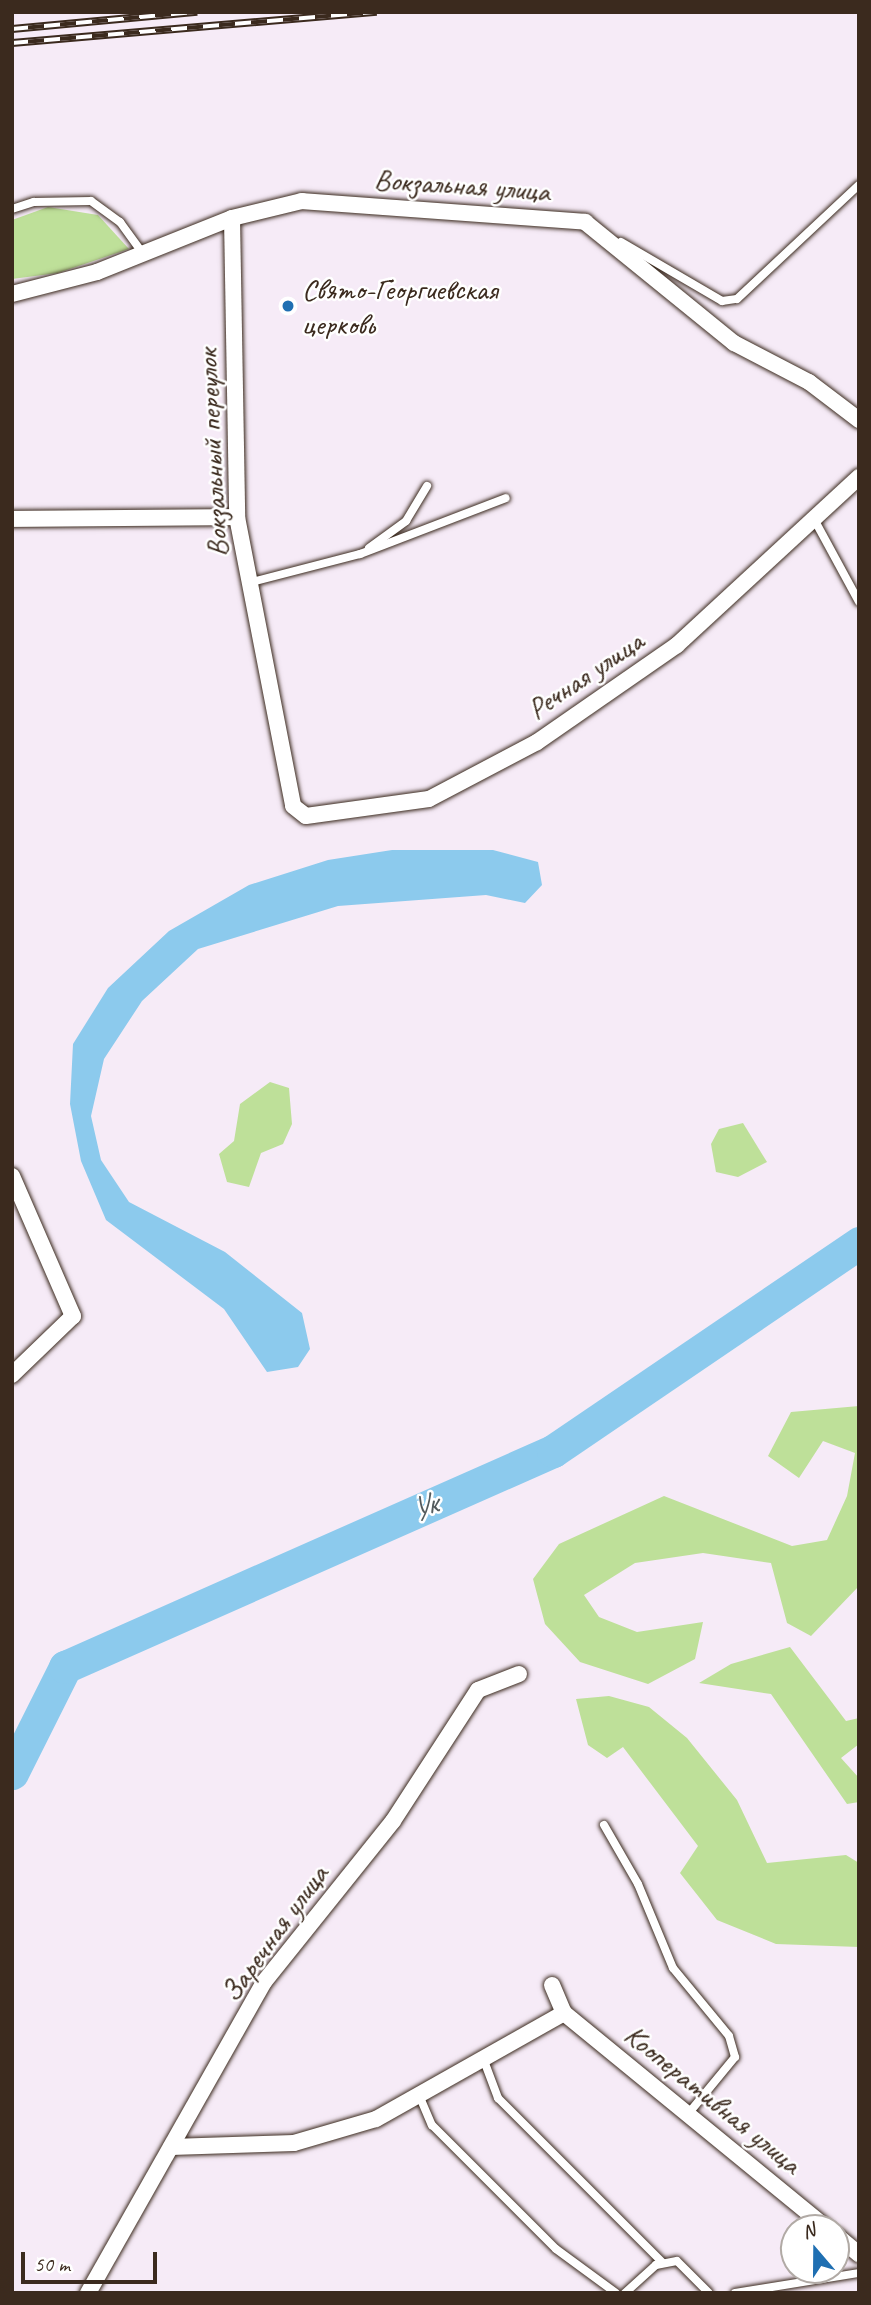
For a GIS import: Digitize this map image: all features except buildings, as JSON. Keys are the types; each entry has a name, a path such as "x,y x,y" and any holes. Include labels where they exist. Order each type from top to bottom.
{"street":[{"name":"Вокзальная улица","path":"12,294 97,272 141,251 232,218 302,201 585,222 734,343 808,382 859,420"},
{"name":"Вокзальный переулок","path":"232,218 237,517 293,806"},
{"name":"Речная улица","path":"293,806 318,817 429,799 537,743 677,645 859,477"},
{"path":"12,519 237,517"},
{"path":"12,1176 73,1316 12,1375"},
{"name":"Заречная улица","path":"88,2293 264,1983 393,1821 478,1690 519,1674"},
{"name":"Кооперативная улица","path":"552,1985 564,2012 810,2214"},
{"path":"171,2147 294,2143 376,2119 564,2012"}],"lane":[{"path":"585,222 722,301 737,299 859,185"},
{"path":"12,209 34,202 92,201 120,222 141,251"},
{"path":"360,554 406,521 427,486"},
{"path":"248,583 360,554 506,498"},
{"path":"814,519 859,602"},
{"path":"604,1825 638,1884 673,1968 729,2036 735,2057 688,2114"},
{"path":"483,2058 498,2098 663,2263"},
{"path":"419,2095 442,2135 556,2249 616,2293"},
{"path":"625,2293 663,2263 677,2261 709,2293"},
{"path":"735,2293 859,2273"}],"green space":[{"path":"48,207 98,215 129,249 58,273 12,279 12,220"},
{"path":"270,1082 289,1088 292,1124 283,1144 261,1153 249,1187 227,1182 219,1154 234,1141 240,1104"},
{"path":"743,1123 767,1162 738,1177 716,1172 711,1144 719,1129"},
{"path":"859,1406 859,1586 811,1636 787,1623 771,1563 703,1553 635,1563 584,1595 599,1617 637,1632 703,1622 695,1659 648,1684 580,1662 545,1624 533,1579 559,1544 664,1496 792,1546 827,1540 847,1496 855,1453 823,1441 799,1478 768,1456 791,1412"},
{"path":"790,1647 846,1721 859,1718 859,1744 841,1758 859,1778 859,1802 847,1804 771,1694 699,1683 731,1664"},
{"path":"609,1696 649,1707 687,1738 737,1800 767,1863 846,1855 859,1863 859,1947 776,1944 717,1920 680,1873 698,1846 623,1747 607,1758 588,1745 576,1699"}],"water":[{"path":"392,850 493,850 538,862 542,885 525,903 486,895 338,906 198,949 142,1001 104,1059 91,1116 101,1160 129,1202 225,1252 302,1313 310,1349 298,1367 267,1372 224,1309 106,1220 81,1161 70,1104 73,1044 108,988 169,931 249,885 328,860"}],"waterway":[{"name":"Ук","path":"12,1773 65,1667 553,1451 859,1243"}],"railway":[{"path":"12,29 197,12"},
{"path":"12,43 377,12"}],"place":[{"name":"Свято-Георгиевская церковь","path":"288,306"}]}
